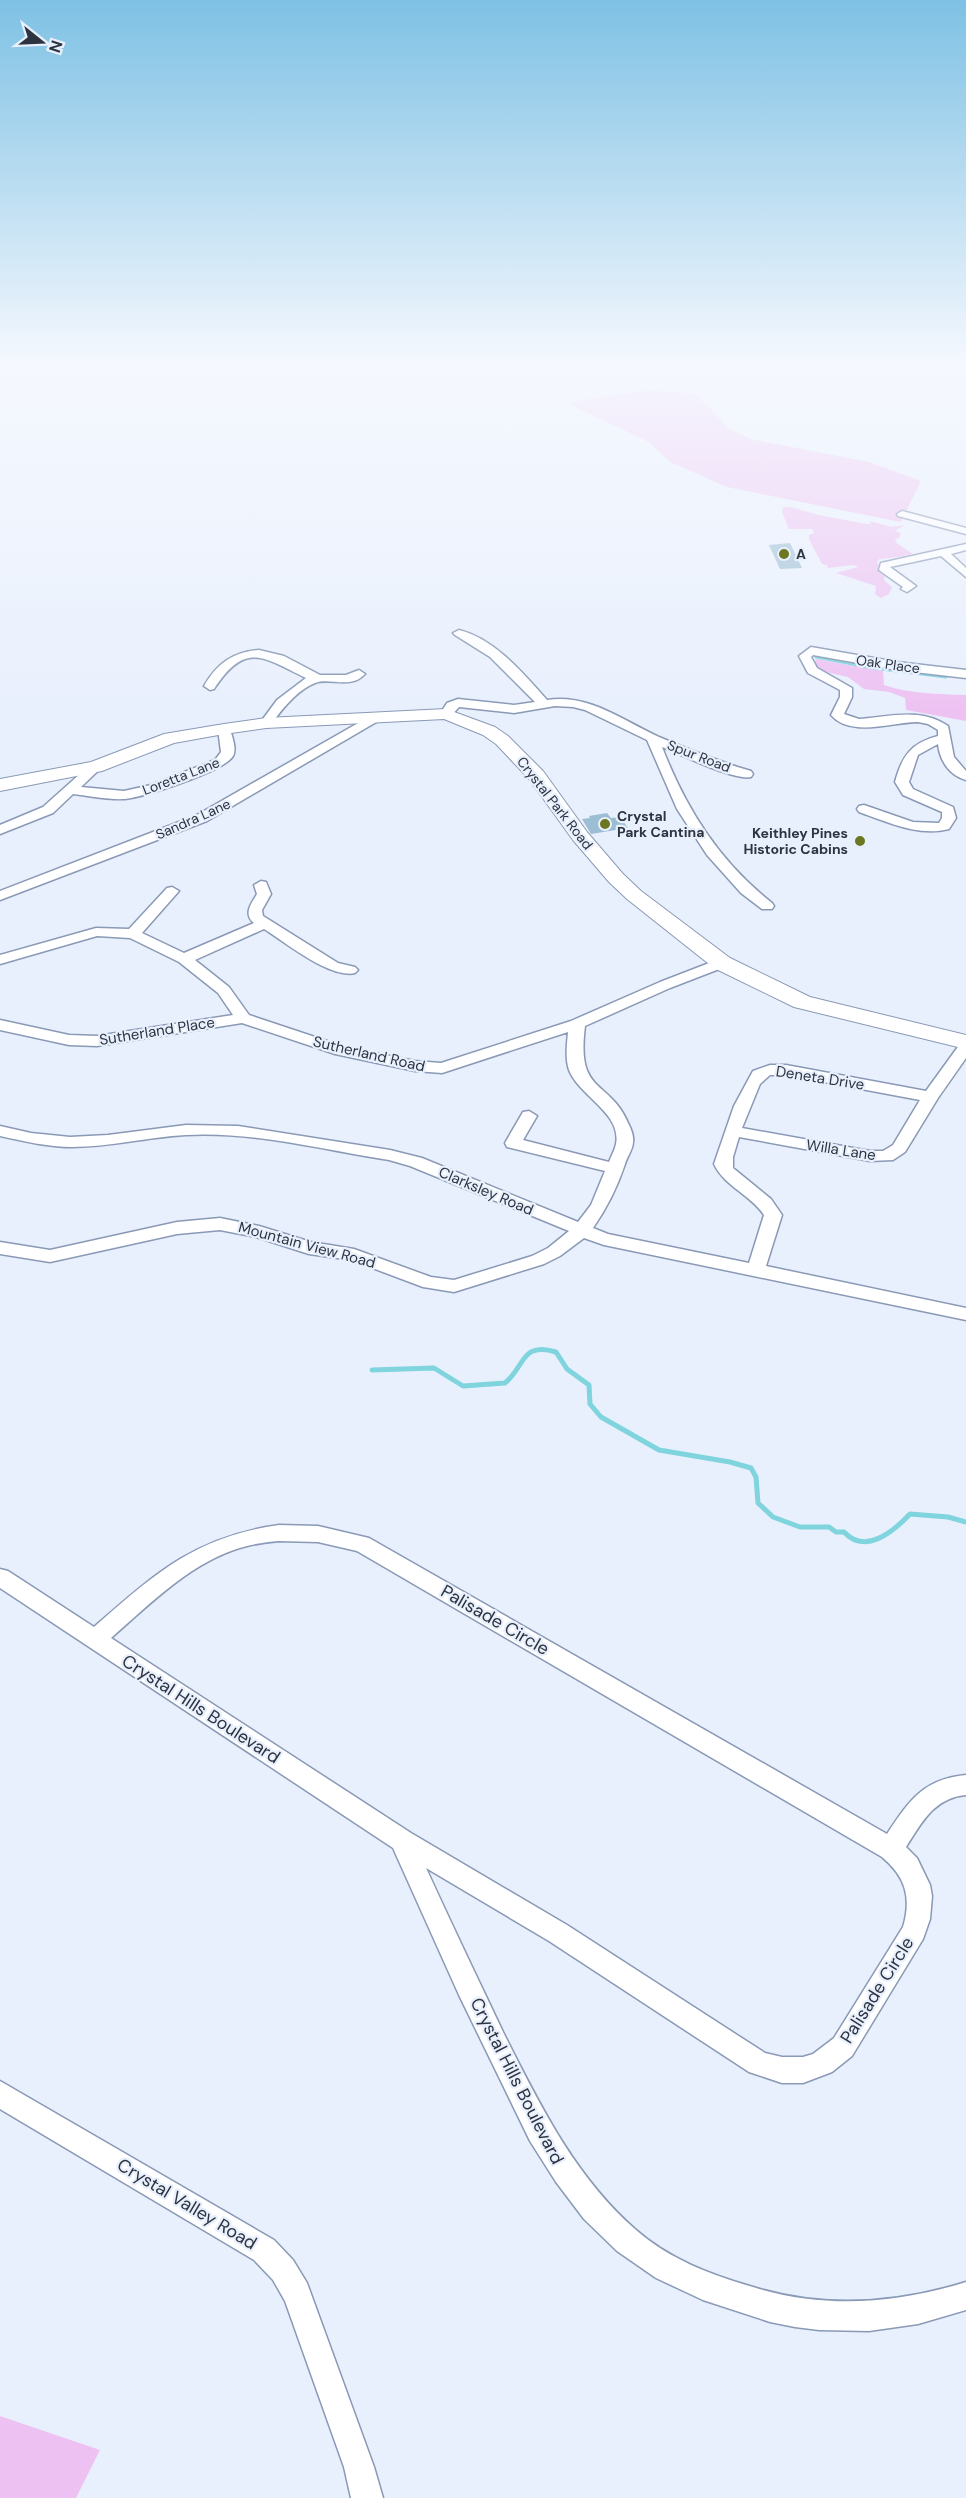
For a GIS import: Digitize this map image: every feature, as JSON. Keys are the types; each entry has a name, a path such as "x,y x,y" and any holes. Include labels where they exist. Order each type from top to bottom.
{"street":[{"path":"902,514 966,531"},
{"path":"907,589 910,586 884,570 885,566 945,554 966,547"},
{"path":"945,554 966,574"},
{"path":"459,633 480,643 521,679 543,704"},
{"name":"Oak Place","path":"944,739 944,729 928,720 903,718 854,722 839,718 837,715 846,698 846,688 812,670 805,660 807,653 811,651 897,666 966,674"},
{"path":"210,686 232,659 241,654 253,653 280,658 315,677 351,678 359,674"},
{"path":"266,723 280,703 315,677"},
{"name":"Spur Road","path":"446,714 451,706 458,703 514,709 565,702 579,704 713,764 746,774"},
{"name":"Crystal Park Road","path":"0,784 96,767 170,738 224,729 266,723 446,714 489,731 502,740 536,775 580,836 616,878 634,895 722,963 802,1002 966,1042"},
{"name":"Sandra Lane","path":"0,896 202,818 374,718"},
{"name":"Loretta Lane","path":"71,790 124,795 155,788 220,763 228,753 224,729"},
{"path":"652,738 676,797 695,832 747,891 767,906"},
{"path":"864,809 915,827 929,829 944,826 949,818 948,810 908,792 902,782 906,765 915,750 924,742 944,739 950,766 966,776"},
{"path":"0,830 48,810 96,767"},
{"path":"261,885 264,894 254,914 263,924 333,966 350,970"},
{"path":"134,934 172,891"},
{"path":"184,959 263,924"},
{"path":"0,960 96,932 134,934 184,959 224,990 243,1018"},
{"name":"Sutherland Road","path":"243,1018 341,1051 436,1068 455,1065 577,1024 665,985 722,963"},
{"name":"Sutherland Place","path":"0,1026 69,1040 97,1041 243,1018"},
{"name":"Mountain View Road","path":"0,1248 50,1256 177,1228 220,1224 259,1232 309,1248 354,1255 429,1283 454,1286 538,1260 554,1252 581,1231 599,1206 625,1143 625,1132 618,1116 591,1093 579,1075 572,1050 577,1024"},
{"name":"Willa Lane","path":"733,1131 870,1156 887,1156 899,1148 930,1097 966,1047"},
{"name":"Deneta Drive","path":"756,1271 773,1215 765,1203 726,1171 723,1164 733,1131 755,1078 768,1070 786,1070 930,1097"},
{"path":"529,1116 513,1143 616,1169"},
{"name":"Clarksley Road","path":"0,1131 31,1138 70,1142 108,1140 186,1130 238,1131 390,1155 416,1162 604,1239 966,1314"},
{"name":"Palisade Circle","path":"94,1640 192,1559 226,1542 258,1534 290,1531 344,1539 379,1552 891,1849 909,1865 919,1884 921,1907 914,1931 843,2047 819,2066 796,2071 771,2068 744,2055 482,1886"},
{"name":"Crystal Hills Boulevard","path":"0,1577 402,1841 482,1886"},
{"path":"891,1849 928,1798 944,1787 966,1785"},
{"name":"Crystal Hills Boulevard","path":"402,1841 435,1919 550,2151 575,2188 600,2217 626,2240 654,2261 684,2278 716,2292 788,2312 823,2317 906,2313 942,2305 966,2296"},
{"name":"Crystal Valley Road","path":"0,2094 264,2250 283,2270 297,2293 359,2467 366,2498"}],"shaded area":[{"path":"708,479 914,479 921,481 901,522 727,487"},
{"path":"783,507 866,524 871,524 870,521 892,527 904,525 895,531 901,533 899,538 894,539 913,554 879,559 877,563 885,573 884,580 892,587 889,594 881,598 875,594 876,586 836,573 858,567 854,565 828,568 827,565 822,564 809,539 809,535 814,533 812,529 789,529 782,512"},
{"path":"816,659 883,671 884,685 894,688 925,693 966,695 966,721 906,710 905,698 889,692 864,689 848,677 816,670 814,663"},
{"path":"0,2416 100,2450 76,2498 0,2498"}],"building":[{"name":"A","path":"790,543 802,568 780,569 769,545"},
{"name":"Crystal Park Cantina","path":"607,813 611,818 620,817 628,828 591,834 582,819"}],"waterway":[{"path":"816,657 873,668 946,677"},
{"path":"372,1370 434,1368 463,1386 505,1383 530,1353 536,1350 556,1352 567,1369 589,1385 590,1404 601,1417 659,1450 730,1462 751,1468 756,1477 758,1503 773,1517 800,1527 829,1527 861,1541 870,1541 887,1534 910,1514 948,1517 966,1522"}],"place":[{"name":"A","path":"784,554"},
{"name":"Crystal Park Cantina","path":"605,824"},
{"name":"Keithley Pines Historic Cabins","path":"860,841"}]}
